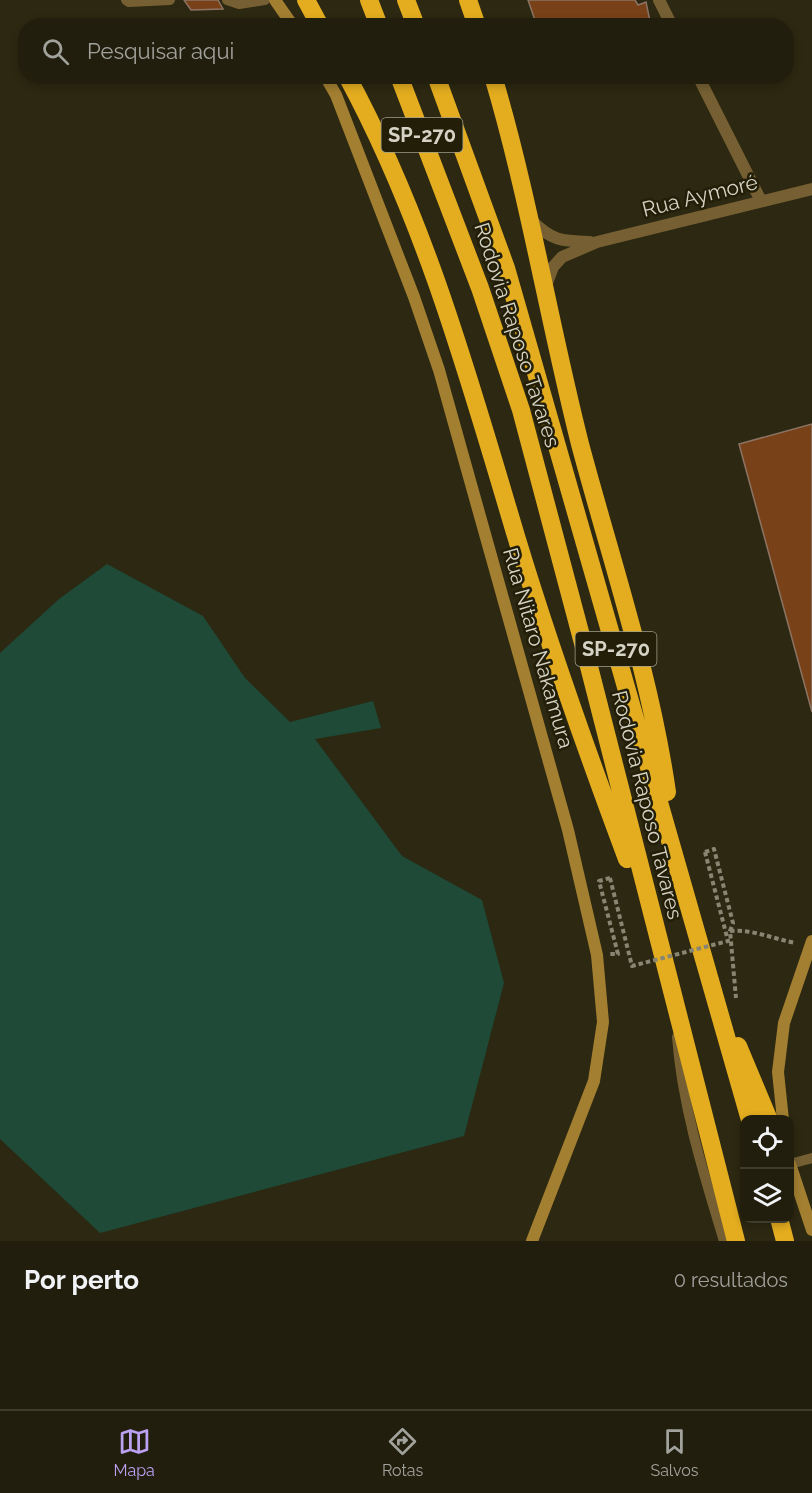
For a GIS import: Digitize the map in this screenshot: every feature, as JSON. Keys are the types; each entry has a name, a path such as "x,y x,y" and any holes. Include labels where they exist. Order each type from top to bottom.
{"highway":[{"path":"306,0 316,18"},
{"path":"369,0 376,18"},
{"path":"406,0 413,18"},
{"path":"468,0 474,18"},
{"path":"352,84 393,165 446,304 542,620 586,750 658,942"},
{"name":"Rodovia Raposo Tavares","path":"402,84 445,194 521,410 584,646 736,1241"},
{"name":"Rodovia Raposo Tavares","path":"439,84 506,268 749,1115"},
{"path":"495,84 531,220 544,290 580,443 658,733 676,860"},
{"path":"709,981 767,1115"},
{"path":"780,1223 785,1241"}],"main road":[{"path":"275,0 287,18"},
{"name":"Rua Nitaro Nakamura","path":"330,84 388,227 439,370 564,818 597,955 603,1022 594,1081 532,1241"},
{"path":"783,1115 778,1072 784,1023 810,943"},
{"path":"791,1169 812,1230"}],"street":[{"path":"659,0 668,18"},
{"path":"702,84 761,201"},
{"name":"Rua Aymoré","path":"597,242 812,189"},
{"path":"531,220 546,236 563,242 597,242"},
{"path":"544,290 553,267 562,257 597,242"}],"lane":[{"path":"126,0 152,3 170,0"},
{"path":"226,0 239,4 265,0"},
{"path":"674,1001 683,1085 724,1241"},
{"path":"794,1163 812,1158"}],"path":[{"path":"618,954 599,881 609,878 632,966 728,941 705,852 714,849 733,923 730,931 738,1009"},
{"path":"730,931 748,930 766,937 810,943"}],"green space":[{"path":"107,564 203,616 245,678 290,722 373,701 381,728 315,739 402,856 482,900 504,983 464,1136 100,1233 0,1139 0,653 59,599"}],"building":[{"path":"184,0 218,0 223,9 191,10"},
{"path":"528,0 635,0 638,5 646,2 649,18 534,18"},
{"path":"812,424 812,712 739,444"}]}
